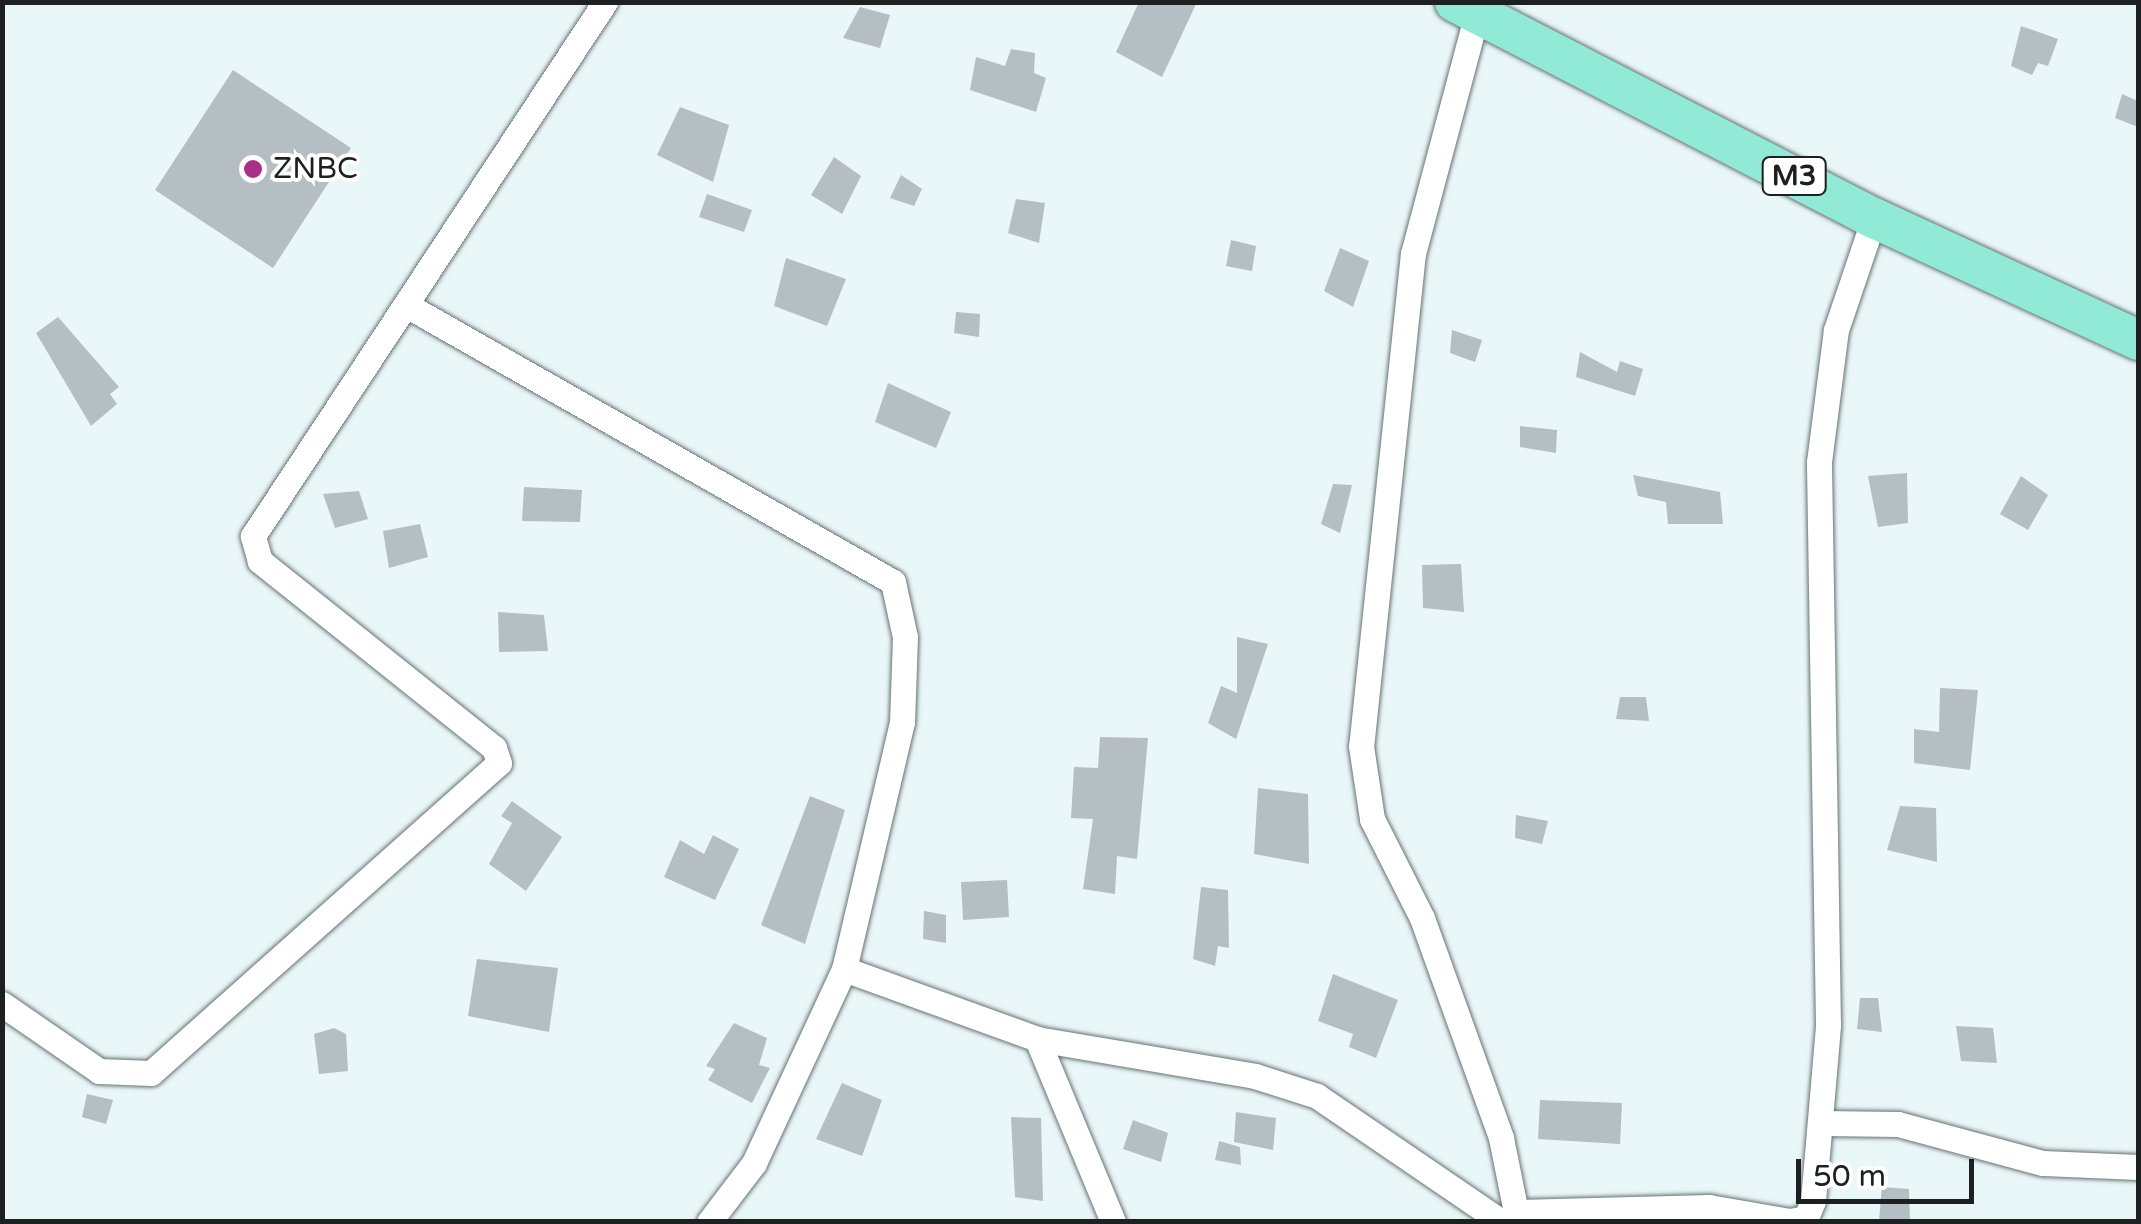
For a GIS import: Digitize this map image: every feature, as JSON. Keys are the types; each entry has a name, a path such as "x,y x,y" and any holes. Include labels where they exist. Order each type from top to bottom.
{"main road":[{"name":"M3","path":"1470,6 1874,218 2138,340"}],"street":[{"path":"2,1004 99,1071 151,1073 499,763 494,748 253,548 258,523 408,306 605,2"},
{"path":"1470,6 1413,252 1361,746 1372,819 1422,918 1501,1138 1512,1218"},
{"path":"844,969 1036,1039 1255,1076 1317,1096 1512,1218 1708,1207 1806,1218 1822,1123 1829,685 1819,462 1836,330 1874,218"},
{"path":"408,306 893,582 906,637 902,722 844,969 754,1162 709,1222"},
{"path":"1036,1039 1113,1222"},
{"path":"1822,1123 1898,1124 2043,1163 2138,1167"}],"building":[{"path":"1139,2 1197,2 1162,77 1116,52"},
{"path":"860,7 890,15 880,48 843,38"},
{"path":"2021,26 2058,39 2048,66 2038,63 2032,75 2011,66"},
{"path":"1011,49 1035,53 1034,73 1046,78 1036,112 970,90 976,57 1005,66"},
{"name":"ZNBC","path":"233,70 351,148 273,268 155,190"},
{"path":"2122,94 2138,101 2138,127 2115,118"},
{"path":"680,107 729,125 713,182 657,155"},
{"path":"834,157 861,176 842,214 811,195"},
{"path":"901,175 922,189 914,206 890,198"},
{"path":"707,194 752,210 744,232 699,217"},
{"path":"1016,199 1045,203 1039,243 1008,233"},
{"path":"1231,240 1256,246 1252,271 1226,266"},
{"path":"1340,248 1369,261 1353,307 1324,291"},
{"path":"786,258 846,279 827,326 774,306"},
{"path":"956,312 980,314 979,337 954,333"},
{"path":"58,317 119,387 110,394 117,404 91,426 36,333"},
{"path":"1452,330 1482,340 1475,362 1450,353"},
{"path":"1580,352 1617,372 1620,361 1643,369 1635,396 1576,377"},
{"path":"888,383 951,412 936,448 875,422"},
{"path":"1520,426 1557,430 1556,453 1520,447"},
{"path":"1907,473 1908,523 1878,527 1868,476"},
{"path":"1633,475 1720,492 1723,524 1668,524 1666,502 1638,496"},
{"path":"2021,476 2048,495 2028,530 2000,514"},
{"path":"1333,484 1352,485 1340,533 1321,524"},
{"path":"524,487 582,490 580,522 522,521"},
{"path":"359,491 368,519 335,528 323,494"},
{"path":"420,524 428,557 389,568 383,531"},
{"path":"1461,564 1464,612 1423,608 1422,565"},
{"path":"498,612 544,615 548,651 499,652"},
{"path":"1237,637 1268,644 1236,739 1208,723 1221,686 1237,693"},
{"path":"1940,688 1978,690 1970,770 1914,763 1914,729 1939,732"},
{"path":"1620,697 1646,697 1649,721 1616,719"},
{"path":"1100,737 1148,738 1137,859 1117,856 1115,894 1083,889 1093,819 1071,818 1074,767 1098,768"},
{"path":"1258,788 1308,794 1309,864 1254,854"},
{"path":"810,796 845,810 805,944 761,925"},
{"path":"512,801 562,837 526,891 489,864 512,823 501,816"},
{"path":"1900,806 1936,808 1937,862 1887,850"},
{"path":"1516,815 1548,821 1542,844 1515,838"},
{"path":"713,835 739,849 715,900 664,877 680,840 704,854"},
{"path":"1007,880 1009,917 963,920 961,882"},
{"path":"1201,887 1228,890 1229,948 1218,946 1215,966 1193,959"},
{"path":"924,911 946,915 946,943 923,939"},
{"path":"477,959 558,968 549,1032 468,1016"},
{"path":"1333,974 1398,1000 1376,1058 1349,1047 1353,1034 1318,1021"},
{"path":"1860,998 1878,998 1882,1032 1857,1029"},
{"path":"734,1023 767,1038 759,1065 770,1068 752,1103 708,1080 715,1069 706,1066"},
{"path":"1956,1026 1993,1028 1997,1063 1961,1061"},
{"path":"334,1028 346,1034 348,1071 319,1074 314,1034"},
{"path":"842,1083 882,1100 862,1156 816,1139"},
{"path":"87,1094 113,1100 106,1124 82,1117"},
{"path":"1540,1100 1622,1103 1620,1144 1538,1139"},
{"path":"1236,1112 1276,1118 1273,1150 1234,1142"},
{"path":"1011,1117 1041,1118 1043,1201 1015,1197"},
{"path":"1133,1120 1168,1133 1161,1162 1123,1149"},
{"path":"1219,1141 1240,1147 1241,1165 1215,1160"},
{"path":"1882,1187 1909,1189 1910,1222 1879,1220"}],"place":[{"name":"ZNBC","path":"253,169"}]}
